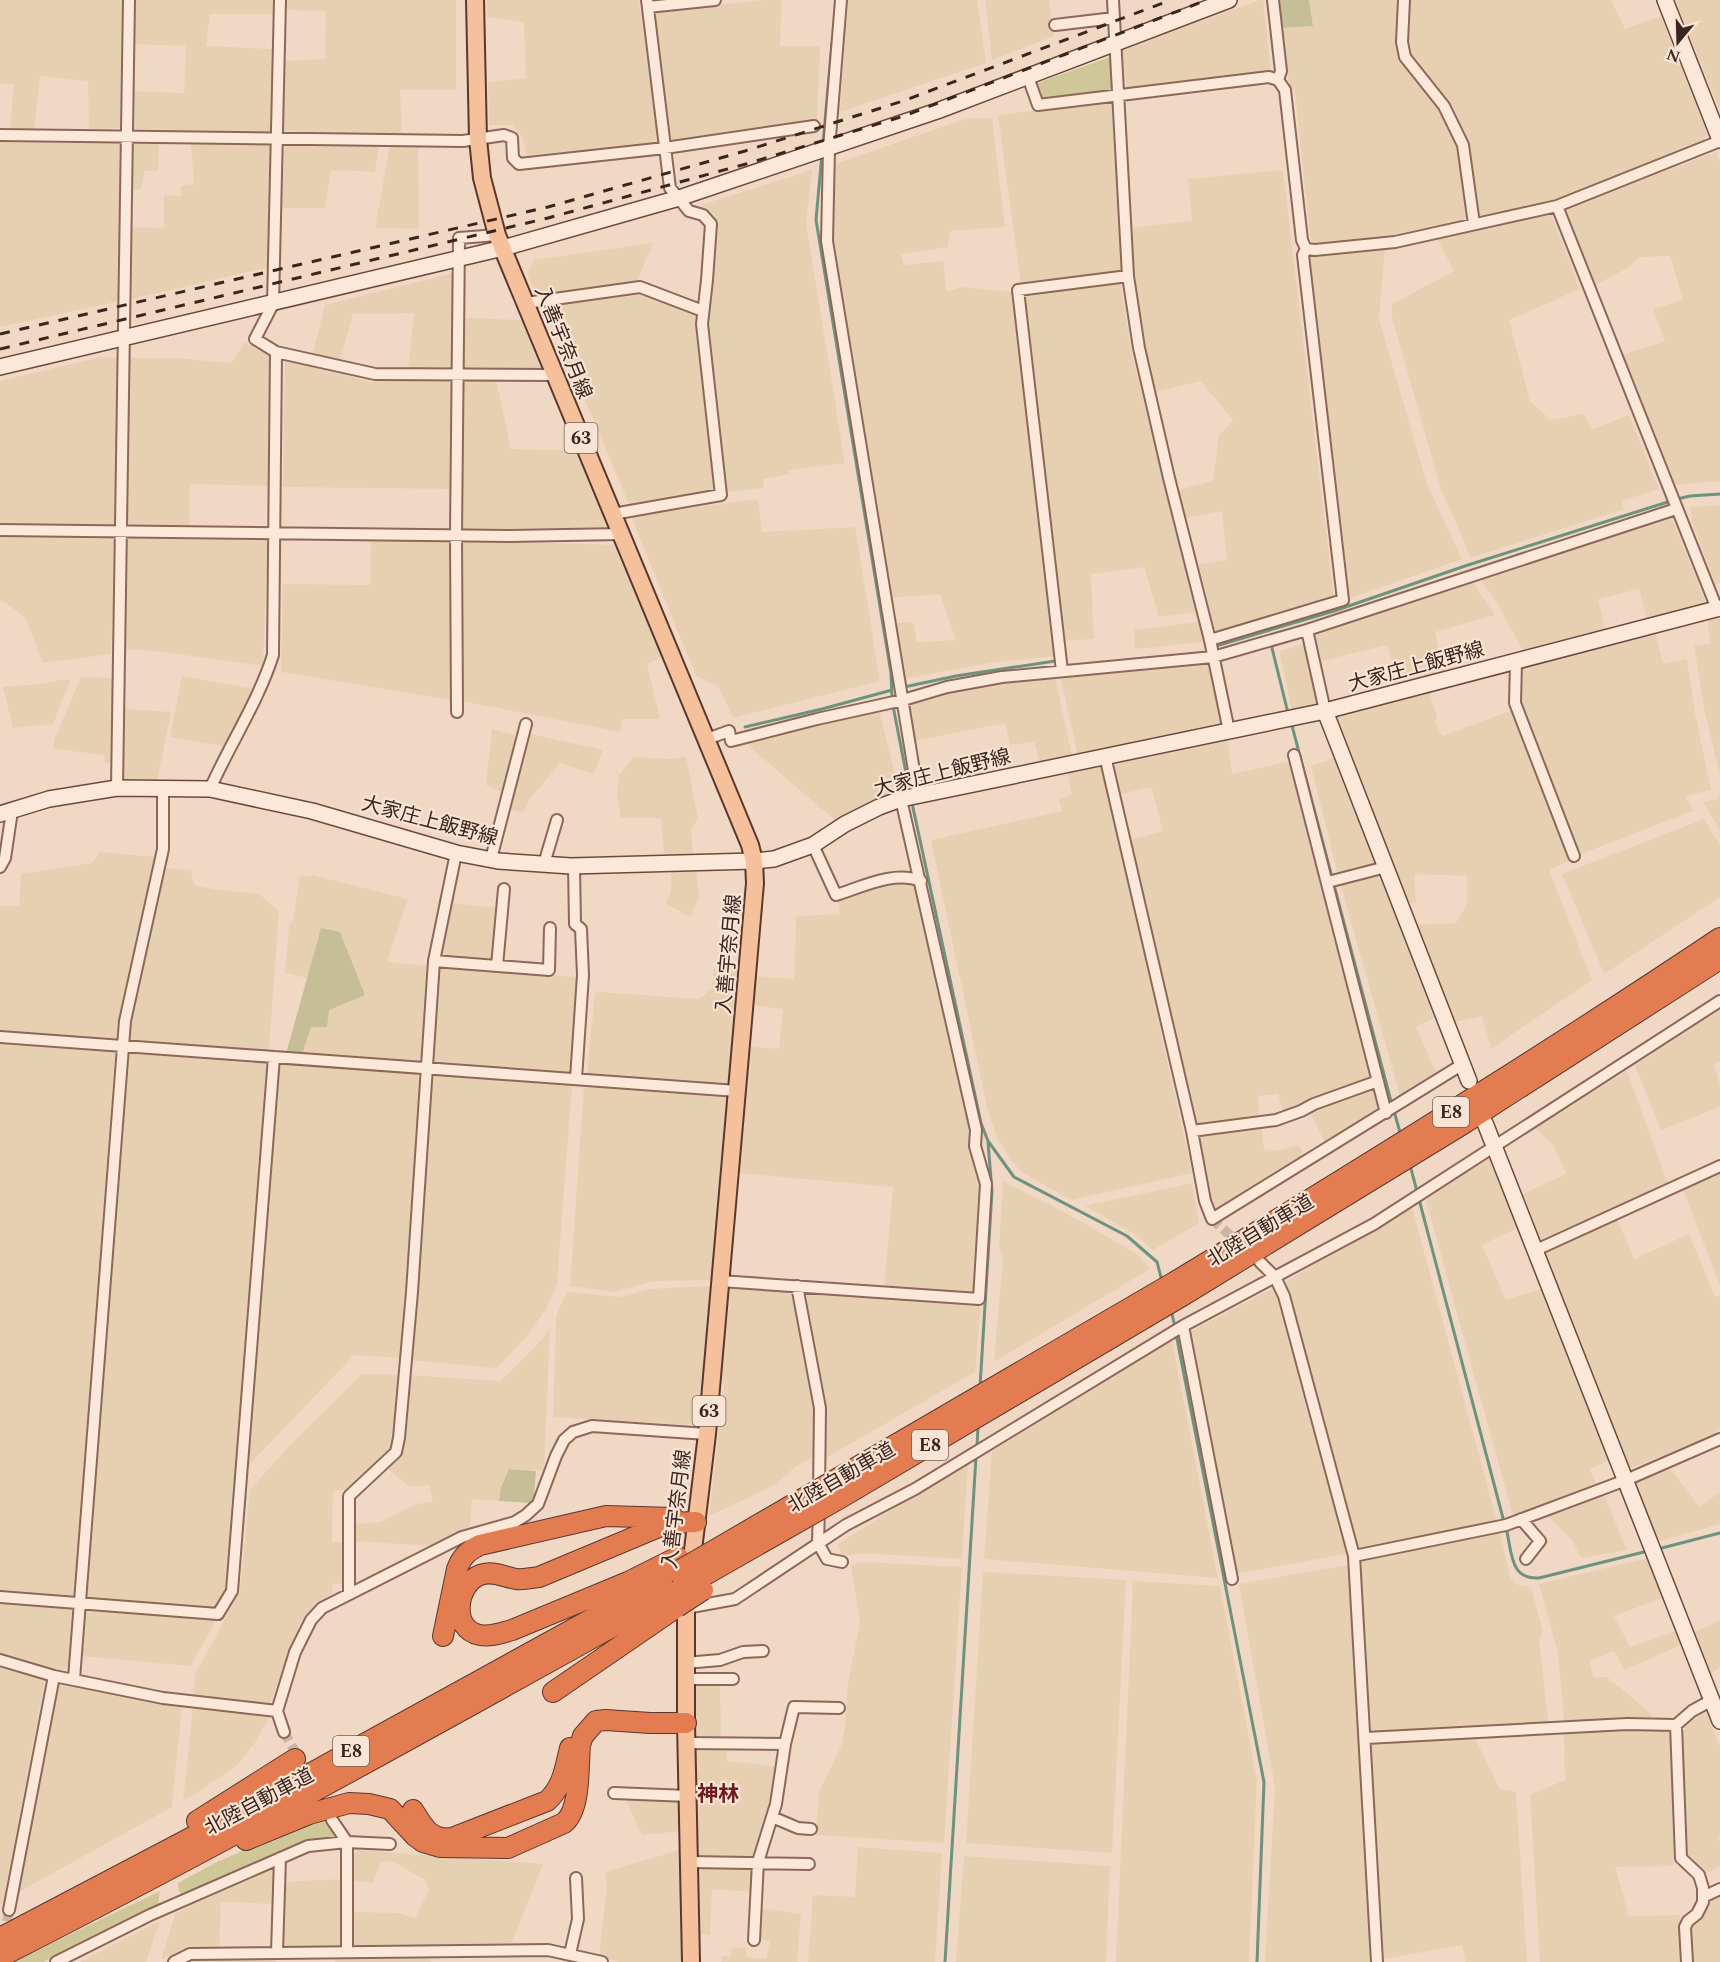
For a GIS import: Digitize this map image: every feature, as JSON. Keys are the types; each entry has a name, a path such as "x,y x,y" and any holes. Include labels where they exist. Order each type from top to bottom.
{"highway":[{"name":"北陸自動車道","path":"1180,1288 1609,1013 1720,938"},
{"name":"北陸自動車道","path":"0,1957 416,1736 679,1587 842,1487 1464,1124 1720,958"},
{"path":"553,1692 679,1587 842,1487"},
{"path":"439,1630 461,1559 468,1551 480,1545 606,1516 668,1517 696,1522"},
{"path":"679,1587 628,1582 512,1630 496,1634 479,1635 464,1626 461,1619 464,1588 477,1576 487,1573 526,1580 539,1577 668,1523 696,1522"},
{"name":"北陸自動車道","path":"0,1938 275,1793 679,1587"},
{"path":"420,1808 424,1828 435,1837 452,1838 547,1801 554,1795 562,1780 575,1732 588,1718 608,1714 686,1723"},
{"path":"57,1928 217,1853 338,1804 369,1804 390,1809 415,1836 431,1845 499,1848 516,1846 569,1819 575,1805 580,1745 583,1736 596,1721 686,1723"},
{"path":"23,1926 229,1802 295,1759"}],"main road":[{"name":"入善宇奈月線","path":"475,0 478,139 482,178 500,242 707,739 750,845 754,861 755,883 707,1434 696,1522 679,1587 685,1671 691,1962"}],"street":[{"path":"117,788 129,0"},
{"path":"280,0 273,304 255,339 276,352 375,374 554,375"},
{"path":"613,514 721,495 702,324 711,224 703,215 689,211 670,188 647,4 715,0"},
{"path":"841,0 829,148 827,241 918,795"},
{"path":"1113,0 1128,276 1139,348 1210,640 1229,731"},
{"path":"0,367 273,304 459,257 500,242 679,198 829,148 1028,77 1229,0"},
{"path":"1273,0 1281,71 1278,80"},
{"path":"1404,0 1402,42 1405,57 1444,105 1463,145 1474,224"},
{"path":"1306,249 1395,242 1557,206 1720,140 1665,0"},
{"path":"1055,25 1114,18"},
{"path":"1028,77 1038,105 1269,77 1278,80 1285,90 1302,240 1306,249"},
{"path":"0,135 463,141 504,135 512,138 513,158 519,164 665,148 814,126"},
{"path":"1557,206 1676,509 1718,609"},
{"path":"1210,640 1343,600 1303,255 1306,249"},
{"path":"457,712 459,257"},
{"path":"1062,671 1018,290 1128,276"},
{"path":"526,303 640,287 703,311"},
{"path":"210,789 266,678 273,655 276,352"},
{"path":"707,739 729,731 731,741 903,700 947,687 991,679 1213,657 1307,630 1676,509"},
{"path":"0,530 456,535 622,534"},
{"name":"大家庄上飯野線","path":"6,812 50,799 117,788 210,789 312,811 456,853 491,860 574,866 774,859 813,845 871,811 901,799 1325,711 1718,609"},
{"path":"1307,630 1325,711 1469,1081"},
{"path":"1516,662 1515,703 1574,856"},
{"path":"491,860 526,724"},
{"path":"1294,755 1386,1113"},
{"path":"1105,756 1192,1131 1205,1202 1212,1219 1463,1064"},
{"path":"74,1679 125,1021 163,849 163,787"},
{"path":"720,1281 979,1299 986,1184 975,1146 976,1130 901,799"},
{"path":"0,867 5,858 6,812"},
{"path":"544,864 557,820"},
{"path":"813,845 836,895 895,877 910,877 921,881"},
{"path":"349,1593 349,1496 396,1452 399,1438 412,1292 425,1069 434,961 456,853"},
{"path":"574,866 575,924 580,929 583,975 576,1080"},
{"path":"1328,882 1386,867"},
{"path":"497,966 504,890"},
{"path":"434,961 549,970 550,928"},
{"path":"679,1587 735,1599 846,1525 925,1483 1183,1326 1374,1224 1720,1001"},
{"path":"0,1037 736,1091"},
{"path":"0,1597 218,1614 232,1591 274,1057"},
{"path":"1192,1131 1276,1120 1378,1081"},
{"path":"1485,1123 1720,1721"},
{"path":"1536,1250 1720,1166"},
{"path":"1260,1262 1275,1277 1284,1296 1354,1556 1377,1962"},
{"path":"797,1286 820,1408 818,1543 827,1559 842,1562"},
{"path":"1183,1326 1232,1579"},
{"path":"284,1732 277,1711 295,1652 311,1620 322,1608 462,1537 515,1522 526,1515 538,1504 556,1455 564,1440 573,1432 592,1426 707,1434"},
{"path":"1354,1556 1506,1525 1626,1480 1720,1439"},
{"path":"1521,1519 1540,1541 1526,1559"},
{"path":"685,1671 743,1652 763,1651"},
{"path":"0,1660 54,1676 181,1700 277,1711"},
{"path":"685,1671 733,1679"},
{"path":"9,1910 54,1676"},
{"path":"1366,1738 1628,1724 1676,1725 1692,1711 1712,1700"},
{"path":"754,1940 758,1862 776,1804 784,1744 794,1707 839,1708"},
{"path":"1676,1725 1681,1858 1699,1875 1703,1888 1703,1902 1697,1914 1688,1920 1685,1927 1687,1962"},
{"path":"687,1743 784,1744"},
{"path":"615,1793 688,1796"},
{"path":"772,1817 798,1828 812,1829"},
{"path":"332,1820 347,1842 347,1952"},
{"path":"56,1962 150,1915 308,1846 347,1842 390,1844"},
{"path":"276,1952 280,1858"},
{"path":"690,1862 809,1864"},
{"path":"570,1954 578,1920 576,1878"},
{"path":"1703,1897 1720,1890"},
{"path":"174,1962 190,1954 548,1950 602,1962"}],"shaded area":[{"path":"0,0 123,0 120,128 89,129 88,81 40,76 34,129 10,128 14,85 0,83"},
{"path":"133,0 274,0 274,14 210,14 206,46 273,49 273,132 134,129 133,91 184,93 186,46 133,44"},
{"path":"285,0 456,0 456,90 400,90 402,135 282,131 283,61 325,59 326,11 284,10"},
{"path":"486,0 639,0 659,144 526,155 523,138 512,125 489,125 488,82 526,78 524,22 487,17"},
{"path":"762,0 782,0 780,46 820,46 817,119 789,125 668,140 652,12"},
{"path":"848,0 977,0 986,63 840,112"},
{"path":"985,0 1049,0 1054,36 992,60"},
{"path":"1263,0 1271,72 1127,88 1122,50"},
{"path":"1279,0 1309,0 1313,26 1281,28"},
{"path":"1309,0 1399,0 1398,55 1437,105 1460,146 1469,218 1387,236 1314,243 1310,237 1295,91 1289,84 1281,28 1313,26"},
{"path":"1408,0 1611,0 1625,29 1661,16 1707,133 1704,141 1547,202 1478,216 1469,146 1464,132 1446,98 1414,63 1407,45"},
{"path":"1675,0 1720,0 1720,111"},
{"path":"1110,57 1111,88 1108,91 1040,100 1035,84"},
{"path":"1107,102 1112,106 1121,271 1021,285 998,115"},
{"path":"992,118 1005,227 950,231 948,247 901,254 904,265 943,261 947,292 962,287 1013,292 1057,656 995,662 904,679 894,623 913,622 917,642 956,640 940,594 889,598 831,240 832,165 965,119"},
{"path":"0,142 121,143 120,301 0,327"},
{"path":"191,143 268,144 272,146 269,267 132,299 132,227 164,228 164,195 181,196 181,186 194,184"},
{"path":"288,143 379,144 375,172 331,170 325,208 282,208 283,148"},
{"path":"132,144 159,144 158,171 145,171 141,189 132,190"},
{"path":"390,144 418,147 419,229 375,228"},
{"path":"1716,152 1720,162 1720,481 1674,485 1622,355 1665,341 1653,309 1683,300 1670,256 1639,257 1629,267 1594,286 1565,209"},
{"path":"812,170 806,224 845,463 789,470 789,474 763,479 764,488 727,492 710,347 709,320 717,223 714,214 701,205"},
{"path":"1283,170 1334,598 1215,631 1199,564 1227,560 1222,511 1186,518 1178,490 1213,481 1219,435 1233,420 1201,381 1155,392 1143,339 1133,275 1131,228 1192,221 1188,179"},
{"path":"1551,214 1580,289 1509,320 1530,401 1551,420 1583,414 1593,429 1629,415 1659,489 1621,501 1624,509 1470,558 1441,490 1392,317 1392,304 1454,271 1437,239"},
{"path":"653,243 637,281 536,294 527,274 534,260"},
{"path":"1385,249 1379,319 1427,484 1462,559 1350,598 1309,257"},
{"path":"453,273 452,367 408,369 414,313 353,314 339,363 312,356 325,305"},
{"path":"1120,281 1132,355 1197,612 1159,617 1144,567 1091,574 1094,639 1063,641 1023,296"},
{"path":"640,295 696,314 716,492 629,504 545,306"},
{"path":"464,318 522,320 541,369 463,369"},
{"path":"245,342 269,355 273,363 270,486 190,484 189,526 127,525 130,358 177,358 231,363"},
{"path":"100,357 118,358 116,526 0,523 0,381"},
{"path":"285,358 371,382 453,379 451,489 283,487"},
{"path":"464,379 496,379 511,449 578,450 607,528 462,529"},
{"path":"758,499 762,532 855,527 880,681 733,718 718,686 696,676 631,516"},
{"path":"1720,505 1720,583 1715,584 1692,521 1691,507"},
{"path":"1671,516 1705,601 1703,607 1647,621 1639,589 1598,599 1606,631 1524,652 1494,598 1480,579"},
{"path":"0,534 116,538 111,654 43,663 26,619 0,600"},
{"path":"127,536 268,539 263,666 125,649"},
{"path":"462,540 618,545 663,656 647,664 660,719 622,719 620,732 462,701"},
{"path":"371,541 451,541 451,700 281,672 283,584 370,585"},
{"path":"1473,582 1495,615 1435,632 1445,674 1399,686 1387,645 1322,661 1314,634"},
{"path":"1720,615 1720,775 1705,713 1694,646 1711,643 1707,618"},
{"path":"1199,622 1203,642 1135,649 1134,630"},
{"path":"1655,631 1663,664 1687,659 1695,713 1711,790 1685,796 1693,811 1581,854 1521,703 1523,667"},
{"path":"1306,643 1321,705 1292,710 1279,651"},
{"path":"1209,662 1223,721 1222,727 1078,756 1060,675"},
{"path":"182,676 255,689 227,747 170,737"},
{"path":"1055,676 1072,756 1040,764 1034,742 1010,745 1005,723 914,741 911,703 958,689 1000,681"},
{"path":"81,677 114,678 113,762 104,762 105,755 54,749 54,740"},
{"path":"66,679 70,681 53,724 13,728 3,687"},
{"path":"1429,691 1437,716 1435,722 1442,736 1513,710 1571,860 1549,870 1592,980 1491,1049 1482,1016 1452,1023 1416,925 1456,923 1467,904 1467,876 1414,874 1416,903 1406,902 1336,721 1338,715"},
{"path":"125,709 171,712 157,781 122,781"},
{"path":"879,710 900,794 836,821 745,743"},
{"path":"492,729 517,736 504,793 486,785"},
{"path":"530,734 603,750 594,774 560,763 530,799 523,812 509,809"},
{"path":"1228,739 1232,774 1292,761 1375,1077 1283,1112 1278,1094 1258,1096 1259,1118 1196,1128 1131,840 1163,831 1151,787 1121,794 1112,761"},
{"path":"686,756 698,818 691,830 693,855 664,855 661,818 621,818 617,795 619,775 633,757 671,759"},
{"path":"1337,757 1377,866 1338,875 1311,766"},
{"path":"1102,764 1192,1173 1071,1200 1023,1173 1009,1158 996,1135 987,1107 931,840 1062,811 1059,799 1072,794 1067,771"},
{"path":"1720,795 1720,830 1703,802 1718,799"},
{"path":"1704,819 1720,845 1720,897 1604,974 1562,874"},
{"path":"100,852 155,857 119,1018 118,1039 0,1031 0,906 19,906 21,874 92,863"},
{"path":"163,868 191,870 194,885 259,894 279,911 269,1051 130,1040 132,1017"},
{"path":"671,868 696,869 699,896 691,917 666,904 671,890"},
{"path":"1380,872 1436,1017 1416,1027 1436,1072 1400,1096 1340,882"},
{"path":"300,875 308,877 312,875 408,899 387,962 429,966 421,1057 417,1062 302,1055 311,1027 321,928 307,978 285,973 289,925 293,921"},
{"path":"901,880 916,882 973,1130 970,1149 982,1190 976,1295 884,1288 893,1187 736,1173 746,1046 779,1049 783,1009 750,1005 752,976 794,979 796,916 840,914 838,900"},
{"path":"451,903 497,908 493,961 439,956"},
{"path":"321,928 340,932 365,995 329,1010 327,1027 311,1027 302,1055 286,1054"},
{"path":"440,966 578,977 572,1073 432,1063"},
{"path":"714,970 740,972 729,1084 587,1075 595,993 699,999 712,988"},
{"path":"1720,1009 1720,1062 1714,1064 1720,1085 1720,1107 1661,1130 1635,1065"},
{"path":"0,1044 115,1052 74,1598 0,1593"},
{"path":"127,1053 268,1064 227,1590 217,1609 86,1600"},
{"path":"280,1065 417,1073 420,1082 401,1358 354,1355 247,1467"},
{"path":"1627,1071 1668,1184 1539,1240 1523,1194 1566,1174 1553,1145 1535,1128"},
{"path":"433,1074 572,1085 557,1283 547,1308 526,1337 497,1368 409,1360 429,1081"},
{"path":"584,1085 729,1097 713,1280 653,1281 614,1292 570,1286"},
{"path":"1375,1086 1380,1109 1325,1142 1309,1111"},
{"path":"1261,1127 1264,1149 1275,1151 1299,1145 1304,1156 1217,1209 1209,1200 1197,1137"},
{"path":"1491,1158 1519,1227 1482,1245 1506,1300 1543,1288 1610,1460 1590,1469 1596,1484 1513,1516 1425,1197"},
{"path":"1720,1172 1720,1286 1683,1189"},
{"path":"1003,1181 1066,1213 1139,1255 1150,1269 994,1362 1003,1258 999,1250"},
{"path":"1192,1183 1199,1223 1153,1250 1134,1234 1085,1206"},
{"path":"1412,1207 1497,1522 1357,1550 1285,1282"},
{"path":"1617,1219 1634,1259 1689,1234 1715,1297 1720,1296 1720,1430 1706,1438 1628,1469 1545,1252"},
{"path":"725,1284 791,1289 813,1405 813,1457 795,1467 775,1485 709,1516 724,1384 717,1382"},
{"path":"711,1286 700,1414 697,1420 689,1425 553,1417 556,1316 567,1292 620,1297 650,1289"},
{"path":"1274,1288 1346,1554 1235,1574 1189,1332"},
{"path":"803,1289 981,1302 975,1372 824,1459 825,1411"},
{"path":"550,1328 544,1470 509,1469 501,1487 499,1501 472,1499 470,1526 429,1546 355,1541 356,1524 381,1522 413,1505 433,1501 429,1485 410,1487 388,1469 399,1456 403,1446 408,1375 501,1381 539,1343"},
{"path":"1172,1341 1218,1578 984,1559 992,1451"},
{"path":"362,1374 399,1375 394,1442 392,1450 369,1468 347,1490 333,1491 332,1542 344,1542 343,1584 333,1583 332,1593 301,1621 269,1706 193,1699 195,1675 240,1591 250,1490 291,1444"},
{"path":"968,1461 962,1559 860,1553 843,1557 838,1544"},
{"path":"1670,1468 1700,1507 1720,1492 1720,1524 1656,1542 1634,1482"},
{"path":"509,1469 536,1471 534,1496 530,1503 499,1501 501,1487"},
{"path":"1604,1495 1627,1550 1581,1558 1572,1540 1546,1514"},
{"path":"1500,1532 1510,1578 1518,1585 1531,1587 1543,1632 1539,1639 1548,1721 1371,1732 1361,1560"},
{"path":"1647,1558 1662,1598 1614,1616 1630,1647 1675,1631 1681,1645 1625,1670 1614,1651 1589,1661 1594,1677 1607,1677 1653,1715 1648,1719 1564,1721 1558,1653 1539,1584"},
{"path":"861,1562 962,1567 944,1843 816,1835 819,1792 841,1746 845,1728 848,1682 860,1623 851,1565"},
{"path":"1348,1565 1371,1962 1265,1962 1275,1787 1239,1584"},
{"path":"983,1572 1126,1580 1112,1853 966,1843"},
{"path":"1133,1581 1220,1586 1257,1780 1249,1962 1116,1962"},
{"path":"0,1600 75,1607 71,1665 58,1673 0,1656"},
{"path":"85,1609 217,1618 191,1666 81,1656"},
{"path":"1720,1620 1720,1667 1708,1675 1690,1634"},
{"path":"0,1665 45,1679 3,1903 0,1904"},
{"path":"720,1680 721,1739 695,1739 694,1681"},
{"path":"61,1682 182,1706 172,1807 17,1893 56,1686"},
{"path":"193,1707 270,1715 256,1741 238,1765 183,1802"},
{"path":"1706,1712 1720,1747 1720,1837 1718,1838 1720,1866 1705,1874 1687,1853 1683,1733 1687,1725"},
{"path":"1664,1729 1670,1733 1676,1855 1673,1866 1615,1867 1629,1916 1680,1915 1681,1962 1540,1962 1530,1795 1565,1780 1564,1733"},
{"path":"1475,1738 1500,1789 1516,1792 1527,1962 1466,1962 1462,1945 1384,1959 1371,1743"},
{"path":"726,1745 727,1761 775,1766 767,1817 755,1859 697,1858 695,1746"},
{"path":"626,1797 682,1801 683,1831 642,1835"},
{"path":"326,1815 337,1834 334,1839 301,1842 185,1895 179,1892 178,1883 217,1862"},
{"path":"858,1847 942,1853 935,1962 808,1962 813,1895 855,1897"},
{"path":"683,1849 685,1962 619,1962 599,1956 607,1885 605,1872"},
{"path":"358,1850 543,1864 511,1945 352,1946 350,1912 399,1913 415,1918 429,1890 425,1880 394,1862 381,1861 373,1883 351,1881 352,1856"},
{"path":"964,1856 1110,1866 1106,1962 956,1962"},
{"path":"273,1866 277,1873 275,1904 221,1902 219,1948 188,1948 163,1959 175,1914"},
{"path":"698,1866 755,1867 753,1892 712,1889 710,1935 698,1934"},
{"path":"343,1879 342,1947 282,1948 283,1882"},
{"path":"160,1891 158,1906 43,1962 13,1962"},
{"path":"1720,1896 1720,1962 1693,1962 1692,1925 1705,1913 1712,1899"},
{"path":"761,1908 801,1914 797,1962 722,1962 721,1956 731,1957 732,1947 746,1948 746,1957 766,1959 770,1941 758,1939"},
{"path":"160,1921 146,1962 80,1962"},
{"path":"431,1955 431,1962 335,1962 335,1956"},
{"path":"190,1959 276,1959 276,1962 184,1962"}],"waterway":[{"path":"823,144 832,43"},
{"path":"822,154 816,220 891,673 892,699"},
{"path":"1677,499 1720,494"},
{"path":"1216,646 1334,611 1468,565 1671,501"},
{"path":"1271,644 1288,713"},
{"path":"904,687 956,676 1055,661"},
{"path":"745,727 892,690"},
{"path":"893,706 910,793"},
{"path":"1291,722 1392,1105"},
{"path":"912,803 981,1123 988,1141 1014,1177 1127,1236 1157,1262 1162,1281"},
{"path":"1394,1111 1401,1136"},
{"path":"980,1387 992,1191 988,1142"},
{"path":"1410,1165 1504,1522"},
{"path":"1171,1310 1175,1327"},
{"path":"1176,1334 1264,1782 1257,1962"},
{"path":"977,1447 978,1427"},
{"path":"945,1962 976,1457"},
{"path":"1506,1528 1511,1554 1517,1569 1529,1577 1539,1578 1648,1551"},
{"path":"1658,1549 1720,1533"}],"tunnel":[{"path":"1212,1219 1241,1245"},
{"path":"284,1732 310,1779"},
{"path":"5,1936 9,1910"}],"railway":[{"path":"0,334 548,207 745,151 903,101 1171,0"},
{"path":"0,349 548,218 746,164 904,116 1207,0"}],"district":[{"name":"神林","path":"718,1794"}]}
